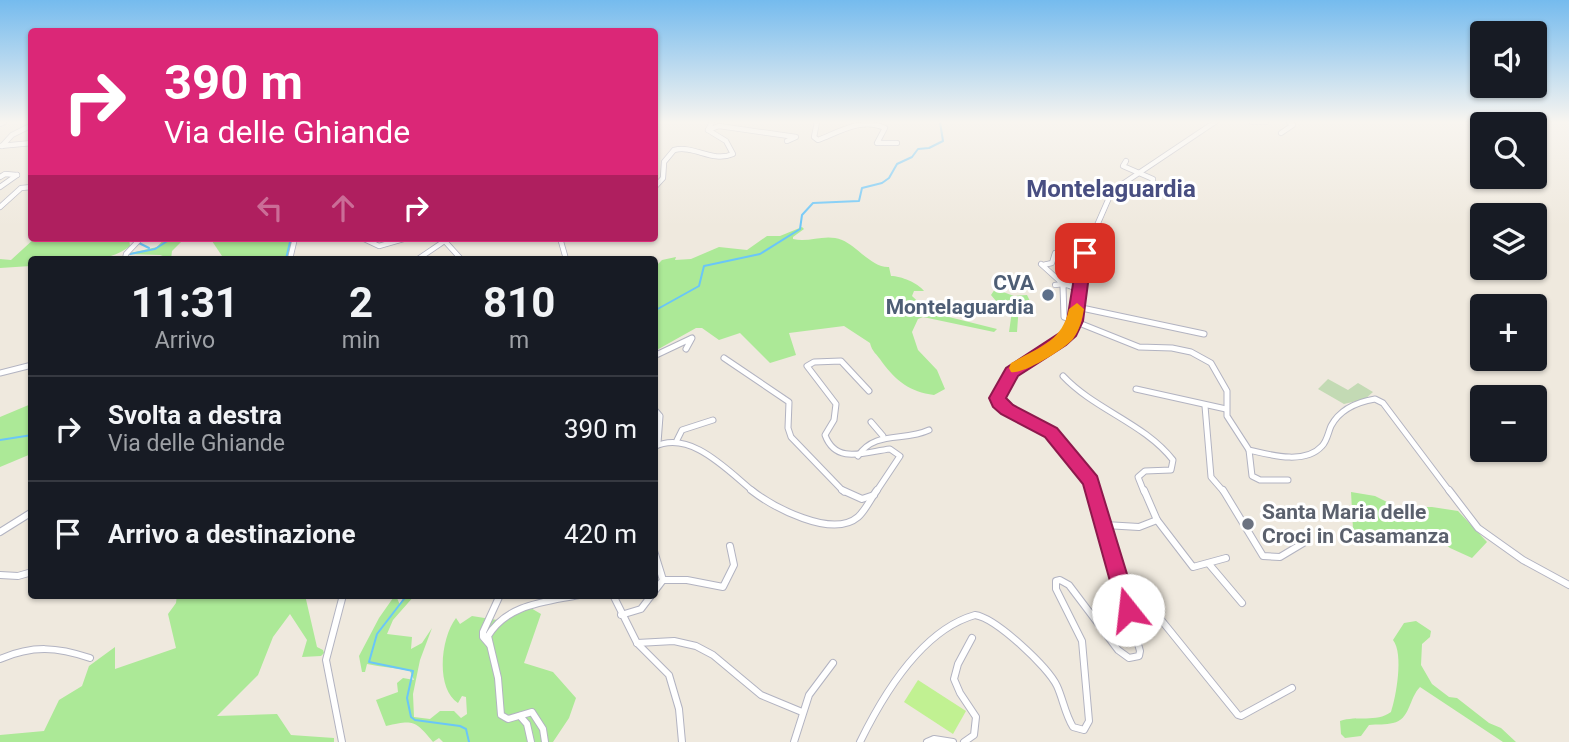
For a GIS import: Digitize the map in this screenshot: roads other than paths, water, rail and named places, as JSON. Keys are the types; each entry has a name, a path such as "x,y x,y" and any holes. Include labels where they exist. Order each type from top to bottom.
{"street":[{"path":"658,184 663,178 662,165 668,157"},
{"path":"860,742 869,722 905,669 953,625 973,615 987,618 995,624 1048,672 1073,727 1084,730 1089,721 1082,641 1055,585 1059,580 1069,585 1118,650 1129,658 1136,659 1140,651 1105,525 1087,474 1051,433 1007,410 999,403 998,398 1012,372 1065,339 1075,321 1084,255 1107,200 1115,188 1161,157"},
{"path":"1126,161 1123,166 1153,179 1152,184"},
{"path":"0,177 5,174 17,175 0,187"},
{"path":"0,207 21,188 28,187"},
{"path":"126,256 137,242"},
{"path":"368,242 378,248 398,242"},
{"path":"422,256 440,242"},
{"path":"447,242 458,256"},
{"path":"1042,264 1052,263 1055,253"},
{"path":"1042,264 1063,284 1064,317 1139,347 1172,348 1202,357 1217,370 1229,401 1226,410 1249,450 1252,476 1260,480 1288,480"},
{"path":"1055,285 1079,288"},
{"path":"1077,307 1204,334"},
{"path":"658,354 691,338 686,349"},
{"path":"724,358 789,402 791,411 786,425 790,437 844,492 862,499 874,495"},
{"path":"658,445 677,440 700,450 773,506 824,523 843,525 852,521 874,495 900,456 895,451 884,449 858,456 840,453 826,439 834,420 836,404 807,366 814,362 841,361 869,391"},
{"path":"0,373 28,366"},
{"path":"1063,376 1097,408 1150,437 1168,451 1173,460 1171,470 1145,471 1138,477 1157,520 1188,563 1196,568 1226,558"},
{"path":"1136,389 1226,410"},
{"path":"1249,450 1298,457 1309,454 1322,446 1332,423 1347,407 1375,399 1392,412 1478,528 1523,560 1569,585"},
{"path":"1205,407 1211,477 1229,498 1263,556 1271,559 1290,553 1305,542"},
{"path":"658,414 658,430"},
{"path":"677,440 682,430 713,420"},
{"path":"872,422 883,436"},
{"path":"858,456 860,451 883,436 918,437 929,430"},
{"path":"0,531 28,514"},
{"path":"1105,525 1132,528 1148,526 1157,520"},
{"path":"663,580 687,580 723,587 734,565 730,546"},
{"path":"658,564 663,580 658,591"},
{"path":"1209,564 1242,603"},
{"path":"0,575 18,576 28,573"},
{"path":"1121,583 1158,616 1238,715 1241,716 1292,688"},
{"path":"342,742 326,660 327,647 343,599"},
{"path":"489,644 483,637 483,632 498,599"},
{"path":"545,742 536,715 532,712 508,719 501,715 498,678 488,636 492,627 508,614 561,599"},
{"path":"615,599 637,643 670,675 679,709 682,742"},
{"path":"621,615 635,613 652,599"},
{"path":"964,742 974,735 977,722 972,706 956,686 955,675 972,638"},
{"path":"637,643 680,642 700,647 713,653 750,688 784,707 802,712"},
{"path":"0,659 20,650 53,646 90,658"},
{"path":"794,742 808,695 833,663"},
{"path":"520,716 527,724 531,742"},
{"path":"927,742 934,739 953,742"}],"waterway":[{"path":"658,309 699,286 704,266 760,254 800,229 802,215 813,203 859,201 862,188 882,183 889,178 897,164 912,157"},
{"path":"130,254 155,249 166,242"},
{"path":"287,256 290,242"},
{"path":"139,243 149,248"},
{"path":"0,440 28,436"},
{"path":"404,599 377,634 369,662 413,671 407,698 411,717 415,720 460,726 466,729 469,742"}],"place":[{"name":"CVA Montelaguardia","path":"1048,295"},
{"name":"Santa Maria delle Croci in Casamanza","path":"1248,524"}],"district":[{"name":"Montelaguardia","path":"1111,189"}]}
